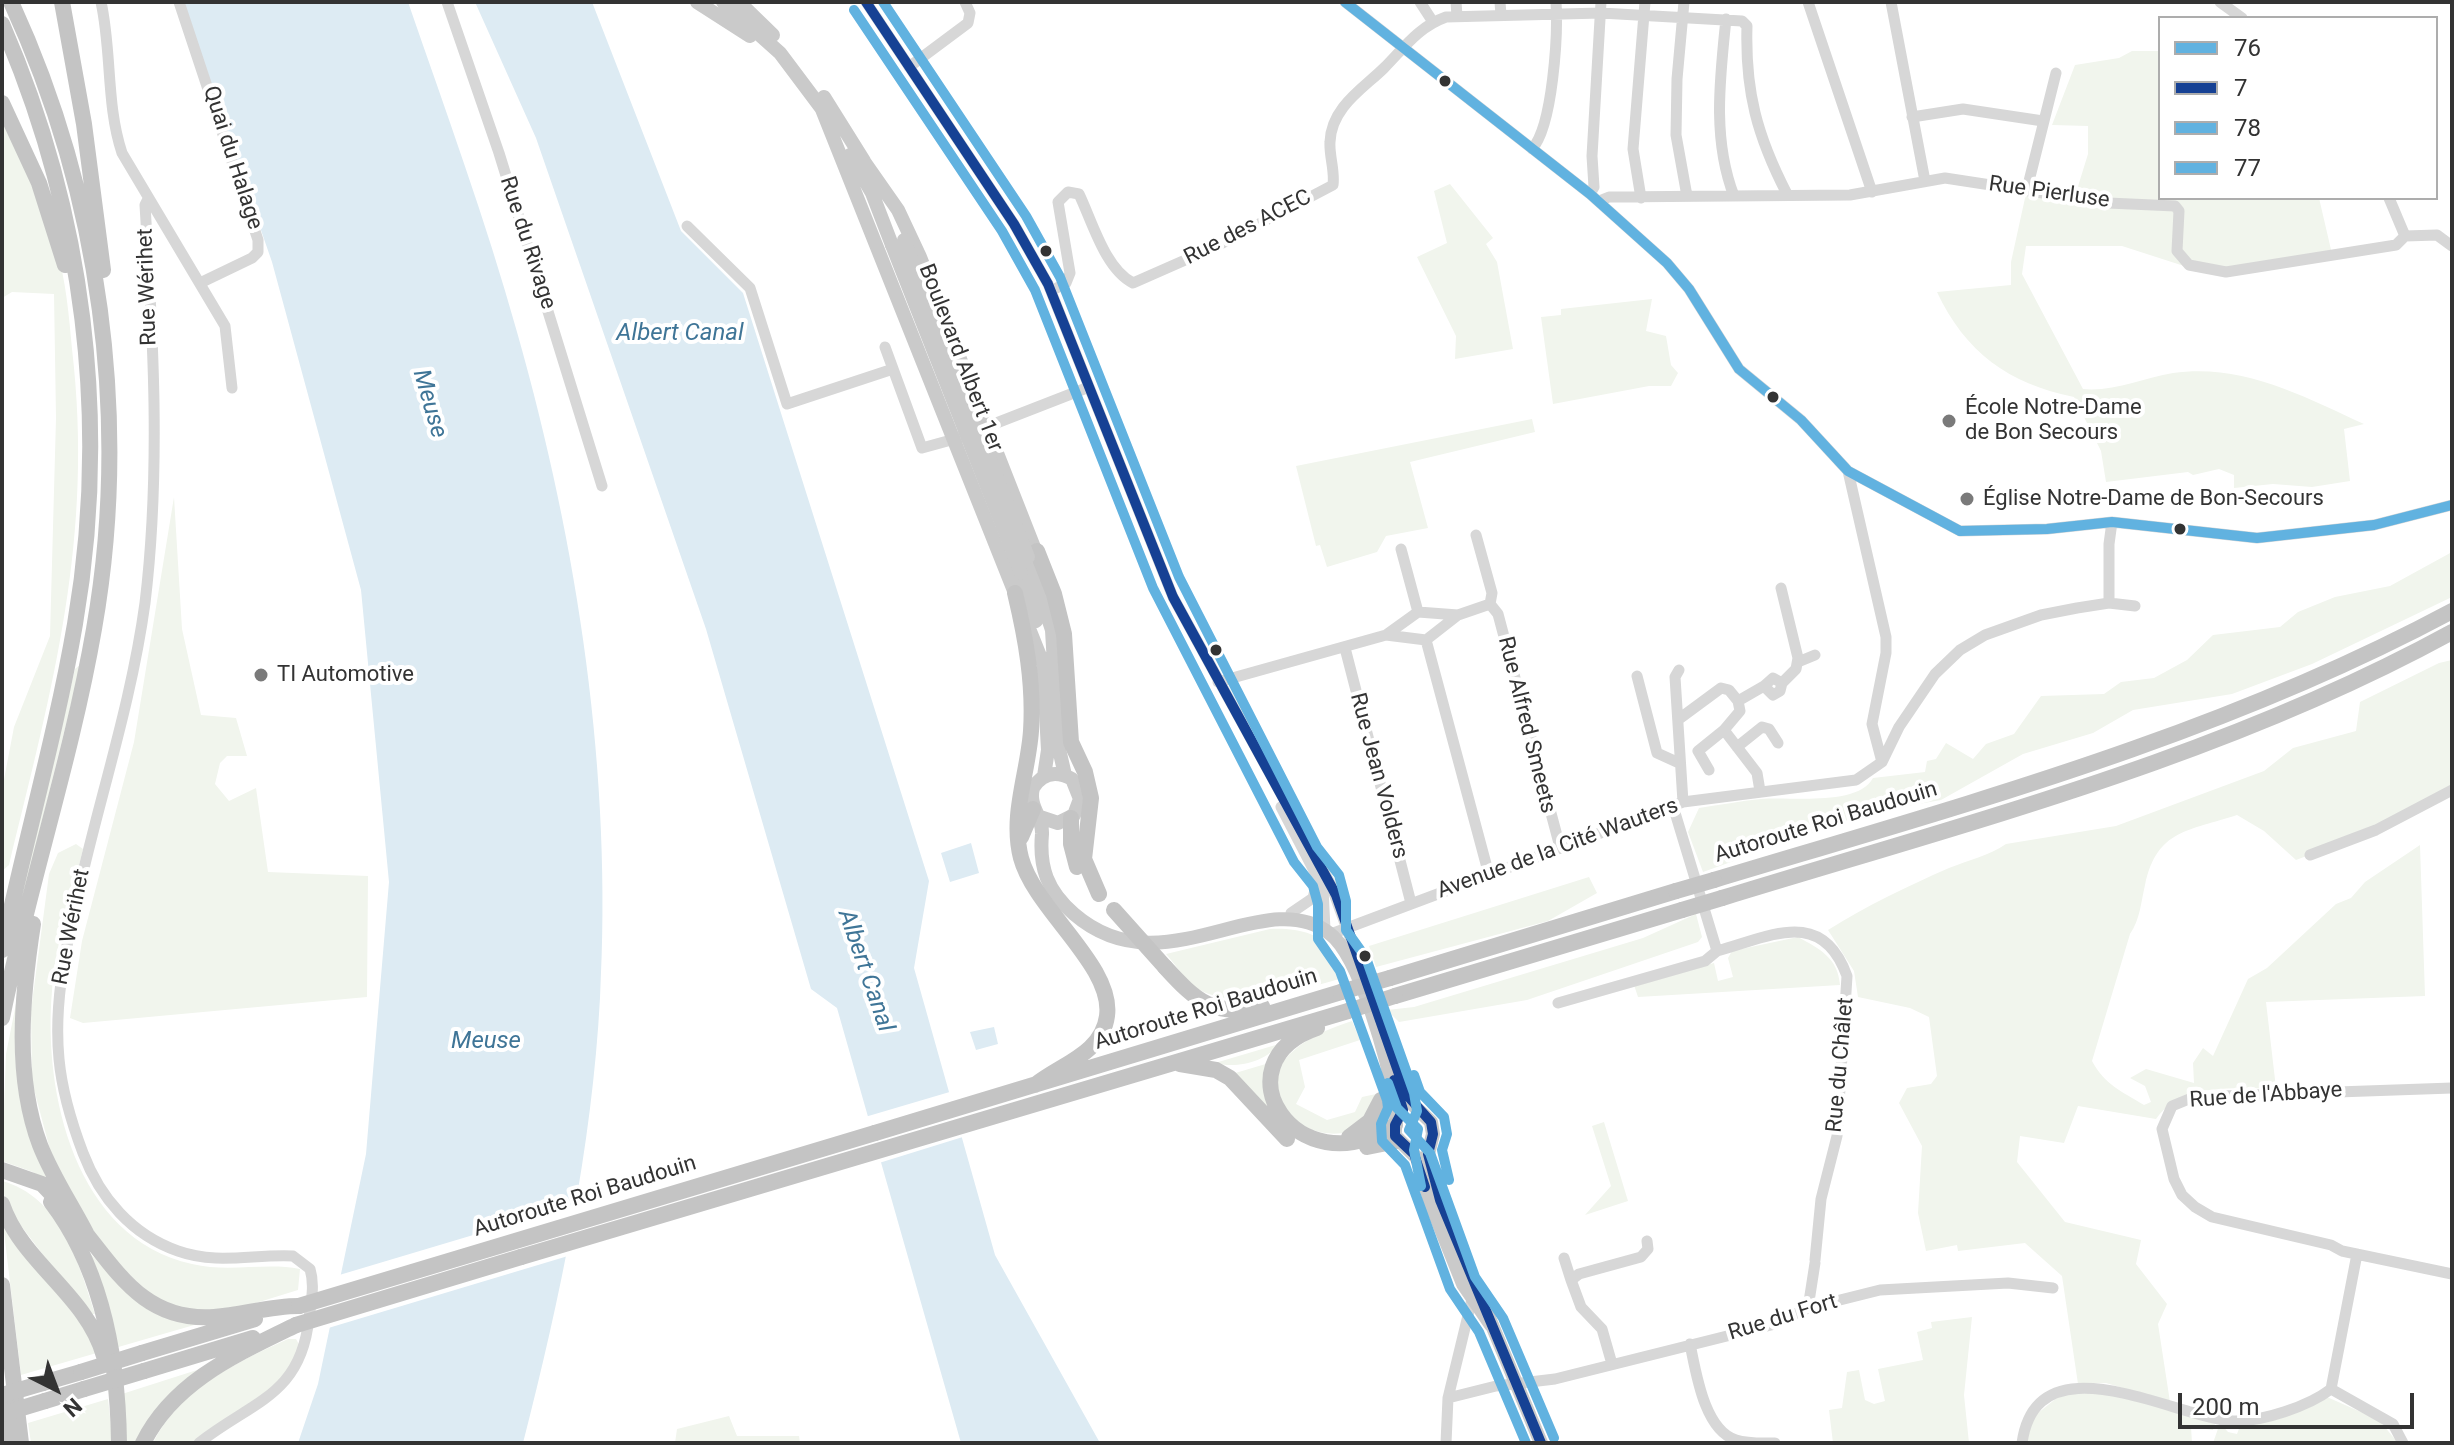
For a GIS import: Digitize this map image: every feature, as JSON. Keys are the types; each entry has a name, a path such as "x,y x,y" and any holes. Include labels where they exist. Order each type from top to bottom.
{"highway":[{"path":"2,1018 81,690 98,599 109,467 104,347 79,199 48,93 11,2"},
{"path":"62,2 100,240 108,312 104,347"},
{"path":"2,24 27,87 57,180 78,278 84,328 90,469 83,565 62,693 2,950"},
{"path":"2,103 43,194 84,328"},
{"path":"1032,554 1052,586 1064,634 1071,742 1090,791 1084,859 1099,894"},
{"path":"1015,593 1031,681 1031,733 1017,816 1022,862 1037,894 1095,973 1107,1007 1101,1034 1090,1050 1035,1085"},
{"name":"Autoroute Roi Baudouin","path":"2,1397 1714,880 2158,742 2354,661 2452,611"},
{"name":"Autoroute Roi Baudouin","path":"2,1414 1722,898 2166,759 2364,677 2452,632"},
{"path":"1019,843 1037,813"},
{"path":"1064,820 1075,861 1084,879 1198,1000 1224,1011 1247,1010 1289,1000 1298,1005"},
{"path":"37,868 24,1025 26,1080 39,1141 86,1233"},
{"path":"2,919 16,882"},
{"path":"1348,1011 1333,1023 1296,1039 1280,1055 1271,1078 1275,1107 1286,1123 1310,1139 1333,1142 1400,1134"},
{"path":"1175,1062 1222,1072 1278,1130 1306,1148 1333,1152 1400,1134"},
{"path":"1333,1142 1364,1127 1381,1100"},
{"path":"16,1175 42,1184 86,1233 122,1281 143,1297 176,1312 216,1317 266,1306 299,1306"},
{"path":"16,1175 61,1215 88,1270 113,1353 119,1436"},
{"path":"2,1204 20,1238 97,1335 119,1436"},
{"path":"2,1285 21,1443"},
{"path":"143,1443 158,1418 193,1383 225,1361 296,1325"},
{"path":"2,1397 7,1443"}],"main road":[{"path":"697,2 743,31 799,77"},
{"name":"Boulevard Albert 1er","path":"723,2 770,43 821,107 898,242 1021,573 1035,618 1044,666 1048,750 1044,776 1033,788 1039,851 1046,879 1063,904 1090,926 1116,938 1149,944 1219,934 1288,919 1333,928"},
{"name":"Boulevard Albert 1er","path":"739,2 799,63 863,160 1032,554 1052,630 1059,749 1065,775 1075,782 1080,794 1078,807 1064,820 1048,844 1056,880 1084,912 1111,928 1132,934 1164,935 1291,913 1333,928"},
{"path":"821,107 1044,666"},
{"path":"863,160 882,183 909,233 988,427 1032,554"},
{"path":"1044,776 1065,775"},
{"path":"1037,813 1064,820"},
{"path":"1219,934 1287,926 1310,931 1330,942 1351,973 1380,1059 1383,1080 1381,1100"},
{"path":"1333,928 1362,970 1406,1094 1419,1112 1428,1117 1433,1128 1428,1144 1440,1200 1541,1443"},
{"path":"1333,928 1353,964 1400,1134 1472,1299 1491,1325"},
{"path":"1400,1134 1406,1113 1419,1112"},
{"path":"1400,1134 1428,1144"}],"street":[{"name":"Rue Wérihet","path":"101,2 113,92 112,123 122,153 225,326 232,388"},
{"name":"Quai du Halage","path":"179,2 258,240 258,252 252,258 200,283"},
{"name":"Rue du Rivage","path":"447,2 499,153 602,486"},
{"path":"866,2 1014,224 1051,291 1173,597 1292,812 1333,928"},
{"path":"909,67 968,23 970,13 965,2"},
{"path":"1345,2 1611,211 1682,280 1739,369 1801,420 1848,471 1960,531 2047,529 2112,522 2257,538 2363,527 2452,505"},
{"path":"1420,2 1433,22"},
{"path":"1456,2 1457,16"},
{"path":"1500,2 1501,15"},
{"path":"1638,198 1633,149 1645,2"},
{"path":"1684,2 1676,135 1687,196"},
{"path":"1808,2 1872,192"},
{"path":"1891,2 1925,181"},
{"path":"2220,2 2239,16"},
{"path":"1400,47 1433,22 1457,16 1501,15 1556,8 1601,7 1645,15 1742,21 1747,26 1745,49 1749,57 1752,110 1763,146 1787,194"},
{"path":"1595,197 1592,156 1601,7"},
{"path":"1532,149 1542,134 1556,8"},
{"path":"1726,19 1719,134 1723,163 1734,196"},
{"name":"Rue des ACEC","path":"1051,291 1066,283 1070,273 1058,202 1068,192 1079,194 1123,278 1133,283 1146,280 1333,185 1335,165 1330,141 1345,104 1361,85 1384,68 1400,47"},
{"path":"1723,49 1745,49"},
{"path":"2027,189 2056,73"},
{"path":"1912,117 1963,109 2043,121"},
{"name":"Rue Pierluse","path":"1595,197 1872,192 1945,178 2108,203 2175,206 2179,211 2177,251 2189,265 2226,272 2396,245 2405,236"},
{"name":"Rue Pierluse","path":"1611,211 1619,201 1638,198"},
{"name":"Rue Wérihet","path":"148,199 145,205 151,304 153,491 144,604 130,685 92,829 62,969 58,1046 71,1118 85,1158 104,1195 130,1224 179,1252 229,1260 293,1256 308,1264 312,1274 307,1338 292,1374 273,1393 199,1443"},
{"path":"2390,200 2405,236 2437,235 2452,246"},
{"path":"687,226 750,288 787,404 893,369"},
{"path":"885,347 922,448 954,440 1089,387"},
{"path":"1848,471 1886,637 1886,653 1872,724 1882,762"},
{"path":"1855,492 1864,480"},
{"path":"2109,603 2112,522"},
{"name":"Rue Alfred Smeets","path":"1476,535 1492,593 1490,604 1498,614 1560,847"},
{"path":"1401,549 1418,612"},
{"path":"1781,588 1798,662"},
{"path":"1882,762 1915,700 1935,674 1960,650 1985,635 2041,615 2109,603 2135,606"},
{"path":"1386,635 1426,640 1458,615 1490,604"},
{"path":"1218,682 1386,635 1418,612 1458,615"},
{"path":"1426,640 1489,875"},
{"name":"Rue Jean Volders","path":"1345,648 1411,903"},
{"path":"1738,701 1773,678 1782,683 1798,662 1815,655"},
{"path":"1679,670 1675,677 1679,719 1678,804 1717,951"},
{"path":"1637,676 1657,753 1679,763"},
{"path":"1218,682 1217,688 1318,878 1333,928"},
{"path":"1679,719 1721,688 1729,690 1738,701 1740,711 1724,730 1698,751 1709,770"},
{"path":"1737,747 1762,727 1769,729 1778,743"},
{"path":"1724,730 1757,773 1760,791"},
{"name":"Avenue de la Cité Wauters","path":"1333,928 1489,875 1678,804 1856,780 1882,762"},
{"path":"2310,855 2376,830 2452,790"},
{"path":"1291,913 1313,898 1318,878"},
{"name":"Rue du Châlet","path":"1558,1003 1705,961 1717,951 1769,934 1798,931 1825,941 1842,961 1847,976 1837,1136 1821,1199 1808,1308"},
{"name":"Rue de l'Abbaye","path":"2452,1088 2194,1097 2172,1106 2165,1116 2162,1129 2174,1179 2182,1195 2212,1217 2357,1254 2452,1274"},
{"path":"1571,1280 1579,1274 1641,1257 1648,1249 1647,1241"},
{"path":"2022,1443 2029,1418 2037,1406 2051,1395 2077,1387 2123,1392 2207,1417 2238,1421 2321,1397 2331,1389 2357,1254"},
{"path":"1564,1258 1576,1299 1602,1329 1612,1364"},
{"name":"Rue du Fort","path":"1448,1398 1555,1379 1771,1325 1808,1308 1904,1286 1948,1289 2008,1283 2053,1288"},
{"path":"1446,1443 1448,1398 1472,1299"},
{"path":"1690,1344 1703,1402 1721,1430 1734,1440 1775,1443"},
{"path":"2331,1389 2393,1424 2403,1443"}],"shaded area":[{"path":"2132,51 2158,51 2158,200 2319,200 2332,254 2261,269 2184,266 2122,246 2026,246 2022,274 2083,389 2106,388 2173,373 2199,371 2248,377 2272,384 2364,424 2344,429 2350,481 2312,487 2273,484 2234,488 2234,475 2219,469 2193,475 2188,472 2106,482 2101,451 2074,397 2029,384 2009,374 1976,348 1948,313 1937,292 2011,285 2011,262 2027,189 2075,196 2088,154 2088,126 2052,125 2075,65 2119,58"},
{"path":"2,112 44,213 62,272 70,324 78,484 65,610 54,672 9,865 2,871 2,790 14,727 50,636 56,418 54,294 12,292 2,298"},
{"path":"1450,184 1493,238 1486,244 1497,262 1513,349 1455,359 1456,336 1417,257 1447,243 1434,191"},
{"path":"1652,299 1646,331 1666,336 1671,365 1678,373 1671,386 1649,386 1553,404 1541,317 1561,315 1561,309"},
{"path":"1532,419 1535,432 1410,462 1428,528 1386,536 1377,552 1327,567 1320,545 1316,546 1296,466"},
{"path":"174,497 182,629 201,715 236,718 247,756 227,756 220,763 215,784 229,801 256,788 268,872 368,876 367,997 83,1023 70,1018 82,941 134,742"},
{"path":"2452,552 2452,597 2312,664 2232,694 2133,710 2093,733 2023,754 1941,800 1868,813 1703,872 1688,832 1699,808 1761,799 1838,797 1865,787 1873,778 1925,772 1927,761 1936,759 1946,743 1973,759 1986,744 2014,734 2041,696 2104,694 2121,682 2154,678 2187,660 2213,635 2280,627 2298,612 2335,597 2390,586"},
{"path":"2452,660 2452,790 2376,830 2296,860 2264,831 2237,815 2178,835 2167,842 2150,867 2138,917 2130,934 2092,1061 2108,1082 2144,1105 2151,1102 2145,1086 2130,1078 2146,1069 2194,1083 2193,1063 2203,1048 2213,1056 2248,979 2267,968 2336,904 2351,898 2365,882 2420,845 2425,996 2266,1002 2276,1088 2195,1093 2180,1098 2156,1119 2078,1106 2064,1143 2020,1136 2017,1162 2065,1222 2141,1240 2136,1264 2167,1304 2158,1324 2170,1402 2106,1383 2078,1384 2062,1276 2025,1243 1958,1251 1957,1245 1926,1251 1918,1213 1922,1146 1899,1103 1907,1088 1931,1084 1937,1076 1929,1017 1910,1008 1858,997 1854,971 1828,930 1903,889 2006,844 2116,826 2264,771 2293,748 2356,731 2360,702 2439,663"},
{"path":"81,664 2,983 14,919 75,669"},
{"path":"76,844 83,849 57,955 51,1031 61,1115 75,1156 94,1193 120,1225 152,1249 206,1267 300,1269 298,1290 243,1307 206,1312 174,1306 152,1296 102,1248 53,1161 32,1082 31,1010 49,874 58,853"},
{"path":"1589,877 1597,893 1548,921 1376,967 1369,946"},
{"path":"1696,914 1702,937 1698,942 1527,1000 1399,1022 1387,1010 1414,1007 1643,938"},
{"path":"1270,929 1290,929 1316,937 1336,957 1329,960 1332,969 1343,966 1347,977 1273,996 1234,999 1216,996 1195,987 1166,954"},
{"path":"1798,937 1832,961 1840,985 1638,997 1634,985 1714,963 1718,981 1733,977 1728,958 1732,951"},
{"path":"25,958 19,1039 54,1188 33,1172 2,1161 6,1054"},
{"path":"1352,1021 1360,1040 1299,1060 1305,1087 1296,1104 1327,1120 1355,1112 1362,1097 1376,1094 1363,1122 1340,1133 1314,1130 1291,1117 1277,1096 1278,1071 1301,1045"},
{"path":"1279,1044 1259,1060 1232,1065 1215,1063"},
{"path":"1269,1063 1266,1097 1275,1120 1232,1074"},
{"path":"1604,1122 1628,1201 1585,1215 1611,1186 1592,1126"},
{"path":"2,1181 22,1189 52,1216 74,1253 95,1314 88,1314 6,1206"},
{"path":"2,1215 72,1307 100,1352 21,1375"},
{"path":"88,1251 128,1294 201,1323 115,1348"},
{"path":"1972,1317 1964,1395 1969,1443 1833,1443 1829,1410 1842,1408 1847,1372 1859,1370 1865,1400 1874,1404 1885,1401 1878,1369 1923,1360 1917,1332 1932,1328 1931,1322"},
{"path":"288,1339 296,1339 301,1348 283,1380 192,1443 153,1443 164,1424 193,1393 229,1368"},
{"path":"197,1370 137,1443 124,1443 122,1394"},
{"path":"2063,1393 2118,1394 2215,1424 2213,1430 2191,1427 2192,1443 2025,1443 2033,1417"},
{"path":"2327,1397 2379,1420 2398,1443 2213,1443 2220,1423 2228,1432 2237,1434 2240,1426"},
{"path":"108,1399 113,1443 31,1443 28,1423"},
{"path":"729,1416 737,1436 799,1436 800,1443 675,1443 677,1429"}],"water":[{"name":"Meuse","path":"182,2 408,2 492,249 539,413 558,495 586,662 596,746 603,914 596,1054 582,1166 562,1278 523,1443 298,1443 318,1384 366,1154 389,882 361,590 272,262"},
{"name":"Albert Canal","path":"475,2 592,2 681,231 743,293 929,881 914,968 995,1255 1100,1443 961,1443 837,1008 811,989 706,629 536,138"},
{"path":"971,843 979,873 950,882 941,853"},
{"path":"994,1027 998,1044 976,1050 970,1032"}],"pier":[{"path":"953,1091 966,1136 879,1163 865,1117"},
{"path":"577,1204 568,1256 325,1329 336,1276"}],"transit line":[{"name":"7","path":"866,2 1014,224 1048,284 1173,597 1336,895 1406,1094 1431,1122 1433,1134 1428,1154 1440,1200 1541,1443"},
{"name":"77","path":"883,2 1026,216 1060,277 1179,577 1317,847 1339,875 1346,901 1346,930 1366,958 1414,1093 1417,1111 1409,1130 1430,1153 1475,1277 1503,1318 1554,1438"},
{"name":"76","path":"1345,2 1590,194 1667,263 1689,289 1739,369 1801,420 1848,471 1960,531 2047,529 2112,522 2257,538 2374,525 2452,505"},
{"name":"78","path":"854,10 1002,231 1035,290 1153,588 1294,862 1313,886 1318,904 1318,939 1340,971 1387,1100 1388,1108 1381,1124 1382,1141 1405,1165 1450,1289 1479,1332 1526,1443"},
{"name":"77","path":"1414,1075 1420,1092 1444,1117 1447,1134 1442,1150 1449,1180"},
{"name":"7","path":"1394,1080 1403,1110 1395,1125 1395,1136 1414,1154 1425,1187"},
{"name":"78","path":"1388,1083 1397,1108 1418,1129 1414,1150 1421,1186"}],"place":[{"name":"École Notre-Dame de Bon Secours","path":"1949,421"},
{"name":"Église Notre-Dame de Bon-Secours","path":"1967,499"},
{"name":"TI Automotive","path":"261,675"}]}
